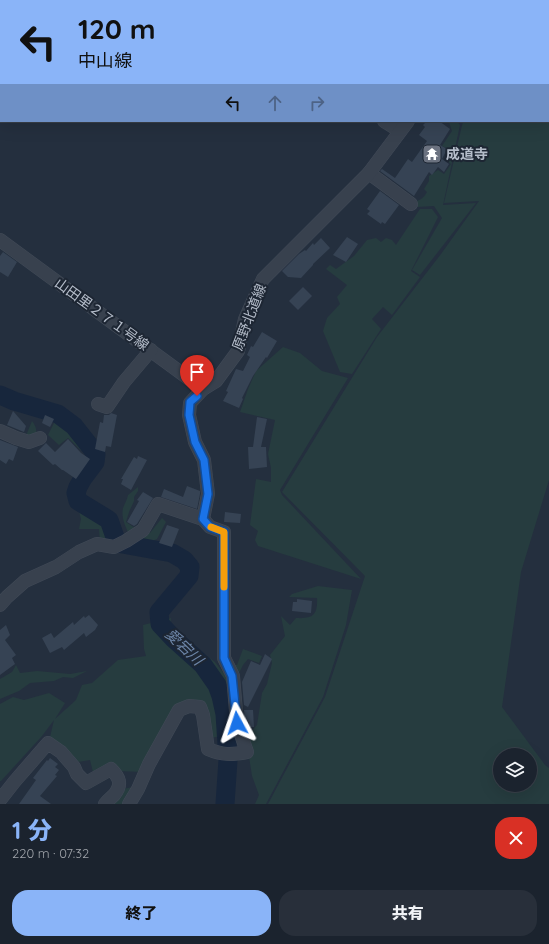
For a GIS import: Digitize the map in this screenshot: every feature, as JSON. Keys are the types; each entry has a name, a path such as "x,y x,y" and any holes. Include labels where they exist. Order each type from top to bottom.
{"street":[{"path":"388,122 404,126"},
{"name":"原野北道線","path":"203,519 208,494 204,460 195,442 189,415 190,402 203,389 216,381 238,351 245,319 263,279 369,173 404,126"},
{"path":"369,173 411,204"},
{"name":"山田里２７１号線","path":"0,240 203,389"},
{"path":"98,404 107,407 124,382 151,350"},
{"path":"0,431 29,442 40,438"},
{"path":"0,605 24,581 56,567 79,552 97,544 114,547 126,541 143,530 158,504 203,519 210,527 224,532 224,658 232,676 242,753 219,754 208,749 203,715 200,707 189,706 179,710 149,764 138,790 129,804"},
{"path":"0,800 48,743 61,752 74,767 77,774 86,783 111,769 118,777 120,785 115,794 107,800 105,804"}],"green space":[{"path":"449,122 458,122 460,125 443,205 476,203 420,275 412,270 442,218 434,206 417,207 412,202 421,199 427,192 424,189 429,181 429,176 438,170 444,174 451,164 445,159 450,150 442,146 452,131"},
{"path":"463,122 549,122 549,480 521,572 502,707 532,748 493,748 493,792 537,792 537,754 549,768 549,804 268,804 325,697 365,576 282,492 377,337 441,254 479,201 444,203"},
{"path":"420,209 432,209 438,217 411,271 420,277 392,315 383,307 372,319 381,329 352,374 340,372 323,331 327,318 340,304 337,297 347,285 326,269 330,265 336,269 354,256 367,240 376,238 381,242 386,238 392,240 396,245"},
{"path":"283,347 300,353 322,371 348,378 280,490 282,495 361,579 258,546 255,540 258,531 250,525 256,479 271,482 271,468 268,454 275,420 240,412 256,371"},
{"path":"53,414 58,415 62,419 60,424 67,429 72,426 83,439 88,437 91,443 86,455 68,438 59,445 48,435 56,419 50,416"},
{"path":"32,421 36,428 36,437 25,438"},
{"path":"138,487 138,491 134,497 134,501 126,522 138,530 129,534 123,518 123,508 128,495"},
{"path":"83,501 110,517 117,529 118,540 100,542 99,529 79,529 81,519 77,504"},
{"path":"162,518 166,522 157,539 150,542 175,548 180,554 175,561 121,548 145,532 150,533"},
{"path":"318,586 352,590 346,625 323,697 266,804 255,804 259,795 252,776 246,737 257,725 262,693 267,684 272,663 270,655 285,636 281,616 290,625 296,618 310,617 317,608 317,598 289,597 292,594"},
{"path":"171,618 170,626 215,662 226,676 239,734 209,738 205,714 187,703 143,772 93,772 90,760 78,762 50,737 54,720 42,736 0,781 0,704 13,697 24,700 49,693 65,703 55,719 76,700 82,685 92,683 118,660 146,656 144,649 143,625"},
{"path":"243,649 262,656 259,663 248,659 237,677 233,665 237,665"},
{"path":"16,665 20,673 37,671 70,674 87,671 73,678 63,677 54,681 30,683 19,691 0,699 0,679 12,672"},
{"path":"133,787 125,804 113,804 123,789"}],"building":[{"path":"426,122 440,122 450,129 440,145 447,149 442,159 449,164 444,172 438,167 432,175 429,172 414,196 380,171 382,169 395,178 408,159 412,162 427,141 419,135 425,127 423,125"},
{"path":"380,191 399,205 385,224 382,222 381,224 367,214 370,211 367,209"},
{"path":"347,237 358,244 346,262 333,255"},
{"path":"321,238 330,248 301,278 288,277 282,271 299,254 305,250 306,251 313,243 314,245"},
{"path":"3,252 17,262 8,277 0,272 0,256"},
{"path":"303,287 312,296 298,310 289,301"},
{"path":"262,332 277,341 267,358 266,357 253,376 242,398 243,399 239,408 223,401 228,392 226,391 236,369 243,371 250,357 247,355 251,346 253,347"},
{"path":"13,411 26,426 24,432 7,425"},
{"path":"111,413 117,415 111,447 106,446 105,452 95,449 100,422 103,423 104,415 109,415"},
{"path":"45,415 54,419 50,427 42,423"},
{"path":"257,417 267,419 261,447 266,447 267,467 249,469 248,447 253,447"},
{"path":"68,439 81,453 90,459 76,479 55,464 53,465 38,451 46,443 55,452"},
{"path":"0,440 18,447 13,461 9,459 6,464 0,460"},
{"path":"138,456 147,460 131,490 121,484 123,479 121,479 134,457 137,459"},
{"path":"187,486 200,491 197,509 161,497 164,489 183,497"},
{"path":"143,492 153,498 137,524 134,526 127,522 139,501 137,500"},
{"path":"225,512 241,514 240,523 224,522"},
{"path":"167,525 179,529 172,547 159,543"},
{"path":"297,599 312,601 311,613 292,611 293,602 297,602"},
{"path":"89,615 98,625 95,630 86,637 84,633 64,650 62,647 50,653 42,638 51,633 54,638 73,622 74,625 84,616 85,618"},
{"path":"6,625 10,635 5,640 16,655 12,658 15,664 0,675 0,630"},
{"path":"265,654 272,659 248,707 244,705 242,682 251,661 260,665"},
{"path":"244,710 253,710 254,727 247,727"},
{"path":"50,758 58,764 55,767 59,770 55,775 57,776 40,796 51,804 19,804 36,780 33,778"}],"waterway":[{"name":"愛宕川","path":"0,395 14,401 58,414 74,426 96,454 95,462 78,487 76,493 78,501 109,520 117,543 172,553 184,560 190,567 189,576 159,612 160,624 203,665 217,685 221,696 225,714 228,760 225,804"}],"slow traffic":[{"path":"211,527 224,532 224,587"}],"place":[{"name":"成道寺","path":"432,154"}],"route":[{"path":"197,396 190,402 189,415 195,442 204,460 208,494 203,519 210,527 224,532 224,658 232,676 237,723"}]}
